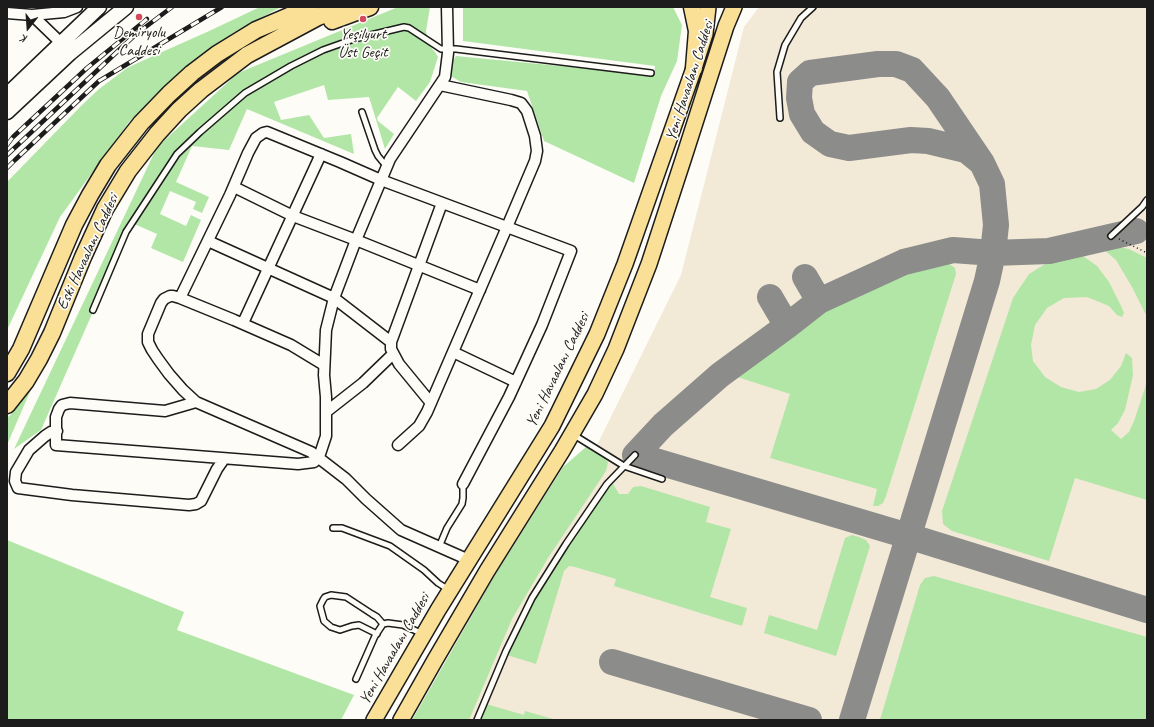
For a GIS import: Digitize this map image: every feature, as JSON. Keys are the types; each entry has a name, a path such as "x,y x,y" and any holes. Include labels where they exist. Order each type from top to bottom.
{"highway":[{"path":"256,30 292,7"},
{"name":"Eski Havaalanı Caddesi","path":"7,373 31,328 74,225 90,194 108,166 141,123 192,73 217,54 256,30 310,7"},
{"name":"Eski Havaalanı Caddesi","path":"7,405 26,380 39,359 52,333 83,257 105,209 128,172 157,134 179,110 201,90 247,55 318,17 343,7"},
{"path":"272,41 297,35 370,7"},
{"path":"692,7 697,31 694,68"}],"main road":[{"path":"7,112 65,48 99,7"},
{"path":"7,95 65,48 126,7"},
{"name":"Yeni Havaalanı Caddesi","path":"374,720 450,591 552,426 597,334 625,264 694,68 705,34 708,7"},
{"name":"Yeni Havaalanı Caddesi","path":"401,720 487,571 572,434 598,388 640,290 684,160 726,26 734,7"},
{"path":"469,560 487,571"},
{"path":"416,648 435,660"}],"street":[{"path":"7,13 32,15 77,7"},
{"path":"196,402 165,411 70,403 62,405 56,417 56,445 298,464 314,462 319,457 326,436 324,365 326,330 334,298 356,240 390,159 445,77 448,49 447,7"},
{"path":"32,15 65,48"},
{"path":"398,445 418,426 431,404 535,161 537,151 535,136 527,112 522,103 440,86"},
{"path":"180,298 234,187 248,153 256,138 267,132 381,180 571,251 542,325 516,382 463,484"},
{"path":"243,323 321,154"},
{"path":"234,187 293,216 480,290"},
{"path":"431,404 399,364 391,349 391,342 442,203"},
{"path":"208,241 334,298 391,342"},
{"path":"324,365 291,345 243,323 180,298 170,296 164,299 161,303 148,334 148,342 152,350 169,374 196,402 311,452 355,487 366,499 401,530 469,560"},
{"path":"453,352 516,382"},
{"path":"326,412 363,383 394,354"},
{"path":"57,430 45,436 29,450 16,472 15,481 18,488 72,495 189,506 201,501 217,469 224,459"}],"lane":[{"path":"780,118 777,72 785,45 801,18 813,7"},
{"path":"93,310 126,232 177,154 232,103 245,93 291,66 323,50 354,39 404,27 409,28 441,49 456,49 651,73"},
{"path":"362,112 378,156 387,167"},
{"path":"1111,236 1147,200"},
{"path":"572,434 624,466 662,479"},
{"path":"477,720 506,651 532,598 566,544 607,484 635,455"},
{"path":"439,547 447,528 462,504 463,484"},
{"path":"333,528 342,528 390,546 450,591"},
{"path":"377,634 359,626 352,626 340,630 331,627 324,621 320,606 323,600 331,595 346,597 377,617 383,624"},
{"path":"383,624 388,623 403,625 424,635"},
{"path":"356,680 383,624"}],"path":[{"path":"1111,236 1147,253"}],"shaded area":[{"path":"759,7 1147,7 1147,720 457,720 558,524 681,275 744,27"}],"green space":[{"path":"260,7 281,7 233,33 203,55 156,94 129,122 60,217 7,330 7,182 82,105 99,89 127,68"},
{"path":"398,7 430,7 426,31 429,45 438,57 430,82 416,101 398,87 377,118 378,121 394,134 385,149 369,97 328,100 324,85 274,102 281,120 309,115 324,138 351,134 354,154 247,109 229,150 192,146 176,182 209,197 202,213 193,209 196,202 170,191 160,214 186,226 191,215 201,220 183,262 151,248 157,234 132,223 41,430 14,449 157,147 238,73"},
{"path":"463,7 673,7 682,25 677,61 661,96 634,183 544,141 527,91 461,82 449,75 449,66 456,56 654,75 655,66 463,41"},
{"path":"1096,243 1129,249 1147,258 1147,317 1116,260"},
{"path":"1058,256 1083,256 1097,266 1109,282 1124,313 1122,317 1117,315 1109,306 1087,297 1064,298 1047,308 1035,325 1031,345 1033,361 1045,377 1061,387 1079,392 1096,389 1110,380 1121,366 1126,353 1132,358 1133,375 1125,410 1118,423 1111,430 1121,439 1129,432 1147,379 1147,500 1075,478 1049,561 952,531 943,524 942,511 1013,298 1029,274"},
{"path":"945,261 955,268 956,274 883,503 878,506 873,506 877,489 770,458 790,394 728,374 810,318 873,285 928,262"},
{"path":"35,380 7,445 7,418"},
{"path":"586,447 603,457 608,462 606,471 548,558 512,619 469,720 412,720 495,575 563,467"},
{"path":"612,482 619,494 628,494 633,487 641,486 710,507 706,522 731,529 710,597 747,608 742,626 614,586 616,579 569,566 564,571 536,664 507,655 534,599"},
{"path":"852,535 866,540 870,546 836,656 764,633 769,615 817,630 845,538"},
{"path":"7,540 184,612 177,630 354,695 341,720 7,720"},
{"path":"934,576 1147,637 1147,720 880,720 920,585 925,578"},
{"path":"486,704 524,715 525,711 557,720 481,720"}],"taxiway":[{"path":"852,720 987,281 993,253 996,225 992,184 982,163 938,98 912,70 896,64 878,64 810,73 800,82 799,98 802,114 813,132 830,144 849,148 911,140 928,141 966,150 982,163"},
{"path":"819,301 904,262 953,250 993,253 1049,251 1136,231"},
{"path":"787,326 819,301 805,277"},
{"path":"770,297 787,326 720,375 663,425 635,455 908,536 1147,610"},
{"path":"612,662 809,720"}],"railway":[{"path":"7,155 135,35 172,7"},
{"path":"7,168 99,81 222,7"},
{"path":"7,145 13,137 87,68 147,19"}],"place":[{"name":"Demiryolu Caddesi","path":"139,17"},
{"name":"Yeşilyurt Üst Geçit","path":"363,19"}]}
